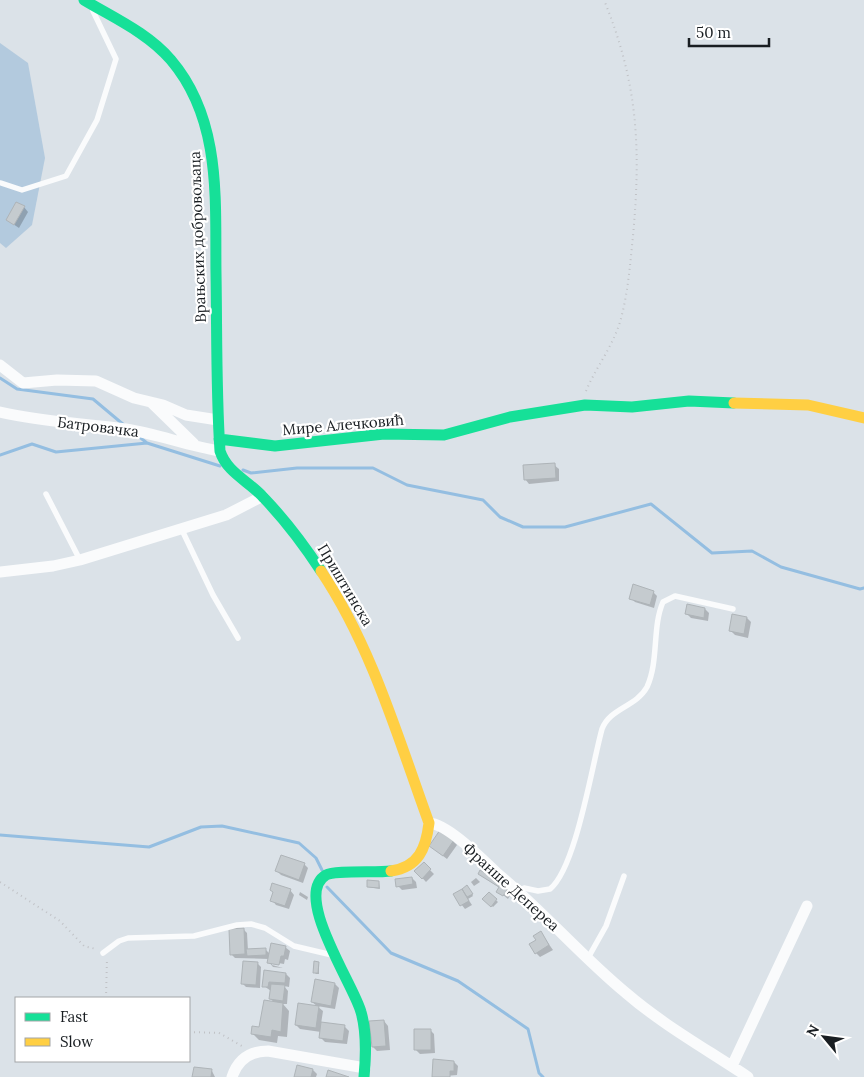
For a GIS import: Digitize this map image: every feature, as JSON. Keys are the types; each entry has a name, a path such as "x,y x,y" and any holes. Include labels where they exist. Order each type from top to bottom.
{"street":[{"name":"Врањских добровољаца","path":"86,1 147,38 170,59 193,90 207,127 215,194 218,420 220,445"},
{"path":"0,365 23,383 57,380 96,381 134,398 152,402 186,415 218,420"},
{"name":"Мире Алечковић","path":"220,445 276,446 345,440 384,434 444,435 510,417 586,405 632,407 709,401 808,405 864,418"},
{"path":"152,402 195,446"},
{"name":"Батровачка","path":"0,412 21,418 124,429 162,436 195,446 220,445"},
{"name":"Приштинска","path":"220,445 227,467 263,496 302,543 350,620 375,676 428,823"},
{"path":"0,572 53,566 80,560 226,514 263,496"},
{"path":"232,1077 236,1067 248,1054 268,1051 364,1072 366,1036 359,1005 315,905 316,891 322,879 329,874 399,872 420,854 427,839 428,823"},
{"name":"Франше Депереа","path":"428,823 438,825 520,891 588,958 641,1006 748,1077"},
{"path":"732,1066 807,906"}],"lane":[{"path":"1,183 22,190 66,176 97,120 116,59 86,1"},
{"path":"46,494 80,560"},
{"path":"181,528 213,595 238,638"},
{"path":"520,891 524,888 538,891 550,889 565,868 576,837 602,729 611,716 632,703 646,688 663,602 675,596 733,609"},
{"path":"588,958 606,926 624,876"},
{"path":"103,953 128,938 194,936 244,924 264,928 294,946 337,955"}],"path":[{"path":"586,405 586,389 608,352 623,310 631,259 638,185 638,150 632,90 620,43 604,0"},
{"path":"0,882 60,921 84,946 103,953 108,962 106,997"},
{"path":"190,1032 212,1032 227,1036 241,1045 248,1054"}],"shaded area":[{"path":"0,43 28,63 45,158 32,225 6,248 0,243"}],"building":[{"path":"16,202 25,206 14,225 6,220"},
{"path":"555,463 556,478 524,480 523,465"},
{"path":"633,584 654,591 650,605 629,599"},
{"path":"687,604 705,608 704,618 685,614"},
{"path":"732,614 747,617 744,634 729,631"},
{"path":"440,830 454,840 443,856 429,846"},
{"path":"281,855 305,863 299,880 275,871"},
{"path":"424,862 431,869 422,879 414,871"},
{"path":"480,870 509,887 503,896 496,892 499,887 478,874"},
{"path":"412,877 413,884 396,887 395,879"},
{"path":"367,880 379,881 379,888 367,887"},
{"path":"272,883 291,889 285,906 270,901 273,892 270,890"},
{"path":"467,885 473,894 467,897 462,889"},
{"path":"462,889 469,901 460,906 453,894"},
{"path":"489,892 497,899 491,907 482,899"},
{"path":"244,928 245,954 230,955 229,929"},
{"path":"541,931 549,945 535,954 529,944 536,940 533,936"},
{"path":"271,943 286,946 284,956 281,956 279,965 267,963"},
{"path":"266,948 266,955 247,956 246,949"},
{"path":"243,961 258,962 256,985 241,984"},
{"path":"314,961 319,962 318,973 313,973"},
{"path":"264,970 286,973 285,983 269,982 268,987 262,987"},
{"path":"315,979 335,983 331,1006 311,1002"},
{"path":"271,984 285,985 283,1001 269,999"},
{"path":"264,1000 283,1003 281,1032 272,1030 271,1037 251,1034 252,1026 259,1027"},
{"path":"298,1003 319,1006 316,1028 295,1025"},
{"path":"384,1020 386,1046 372,1047 369,1021"},
{"path":"321,1022 345,1025 343,1041 319,1038"},
{"path":"414,1029 431,1029 431,1050 414,1050"},
{"path":"433,1059 454,1061 454,1071 450,1071 450,1077 432,1077"},
{"path":"297,1065 313,1069 311,1077 294,1077"},
{"path":"194,1067 212,1069 211,1077 192,1077"},
{"path":"328,1070 349,1077 326,1077"}],"waterway":[{"path":"0,378 17,389 93,399 124,425"},
{"path":"137,435 147,443"},
{"path":"0,455 32,444 56,452 147,443 220,466"},
{"path":"243,470 251,473 297,468 373,468 407,485 483,500 500,517 523,527 565,527 651,504 712,553 752,551 781,567 860,589 864,588"},
{"path":"0,835 149,847 201,827 222,826 299,843 316,858 322,870"},
{"path":"327,887 391,953 458,981 528,1029 539,1073 543,1077"}],"traffic: fast":[{"path":"84,0 141,34 162,50 188,83 199,108 207,135 215,189 217,384 220,451 223,459 233,471 258,492 279,515 321,571"},
{"path":"219,439 275,446 384,434 444,435 510,417 585,405 632,407 689,401 734,403"},
{"path":"364,1077 366,1044 363,1020 356,999 320,920 316,901 317,886 326,875 331,873 391,871"}],"traffic: slow":[{"path":"734,403 808,405 864,418"},
{"path":"321,571 355,630 369,662 395,726 429,823 426,840 415,861 401,869 391,871"}]}
